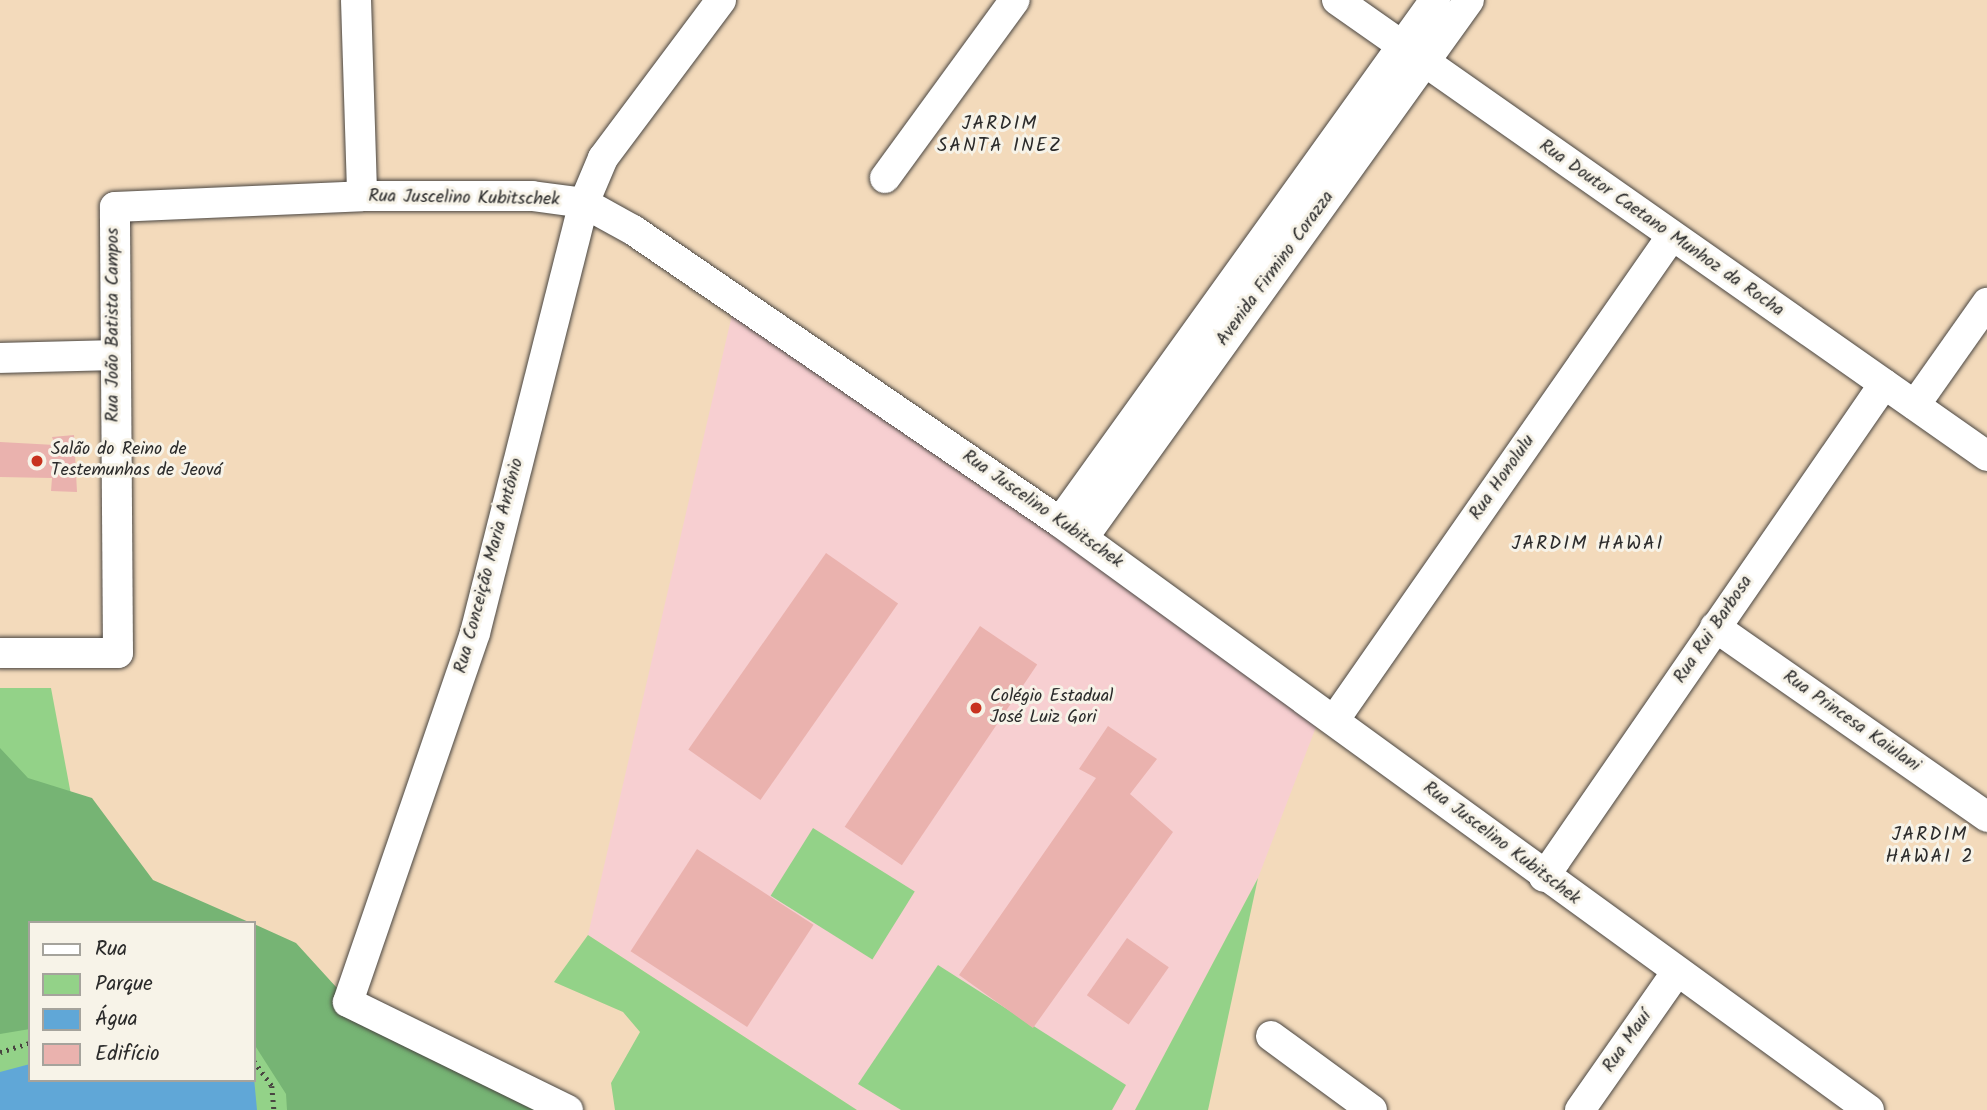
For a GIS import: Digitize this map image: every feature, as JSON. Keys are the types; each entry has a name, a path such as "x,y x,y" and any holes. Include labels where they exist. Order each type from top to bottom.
{"street":[{"path":"356,0 362,197"},
{"name":"Rua Conceição Maria Antônio","path":"568,1110 348,1002 475,633 584,203 603,158 720,0"},
{"path":"885,178 1015,0"},
{"name":"Rua Doutor Caetano Munhoz da Rocha","path":"1337,0 1671,237 1987,456"},
{"name":"Avenida Firmino Corazza","path":"1414,54 1435,0"},
{"name":"Avenida Firmino Corazza","path":"1072,530 1414,54 1469,0"},
{"name":"Rua Juscelino Kubitschek","path":"115,207 362,197 532,197 584,203 633,230 1072,530 1335,719 1544,877 1869,1110"},
{"name":"Rua João Batista Campos","path":"0,653 118,653 113,355 115,207"},
{"name":"Rua Honolulu","path":"1335,719 1671,237"},
{"path":"1915,405 1987,303"},
{"path":"0,358 113,355"},
{"name":"Rua Rui Barbosa","path":"1544,877 1884,384"},
{"name":"Rua Princesa Kaiulani","path":"1716,627 1987,817"},
{"name":"Rua Mauí","path":"1580,1110 1676,973"},
{"path":"1271,1036 1372,1110"}],"path":[{"path":"0,1052 28,1044"},
{"path":"256,1064 272,1086 274,1110"}],"shaded area":[{"name":"Colégio Estadual José Luiz Gori","path":"735,302 1321,714 1258,878 1135,1110 857,1110 588,935"}],"green space":[{"path":"0,688 51,688 72,800 31,921 28,921 28,1082 256,1082 256,948 319,1110 0,1110"},
{"path":"0,748 28,778 92,798 153,880 246,921 28,921 28,1029 0,1034"},
{"path":"813,828 915,892 872,959 771,896"},
{"path":"1258,878 1208,1110 1135,1110"},
{"path":"256,925 296,943 378,1033 542,1110 287,1110 286,1094 256,1047"},
{"path":"588,935 857,1110 615,1110 611,1083 640,1032 623,1012 554,982"},
{"path":"938,965 1126,1085 1112,1110 901,1110 858,1084"}],"water":[{"path":"28,1065 28,1082 254,1082 257,1110 0,1110 0,1072"}],"building":[{"name":"Salão do Reino de Testemunhas de Jeová","path":"74,435 77,492 51,491 52,478 0,477 0,442 55,445 52,437"},
{"path":"826,553 898,603 760,800 688,750"},
{"path":"980,626 1037,665 902,865 845,827"},
{"path":"1108,726 1157,759 1130,794 1173,832 1033,1028 959,975 1096,778 1079,769"},
{"path":"697,849 814,925 747,1027 631,951"},
{"path":"1127,938 1169,967 1129,1025 1087,995"}],"place":[{"name":"Salão do Reino de Testemunhas de Jeová","path":"37,461"},
{"name":"Colégio Estadual José Luiz Gori","path":"976,708"}],"district":[{"name":"JARDIM SANTA INEZ","path":"1000,136"},
{"name":"JARDIM HAWAI","path":"1588,545"},
{"name":"JARDIM HAWAI 2","path":"1930,847"}]}
